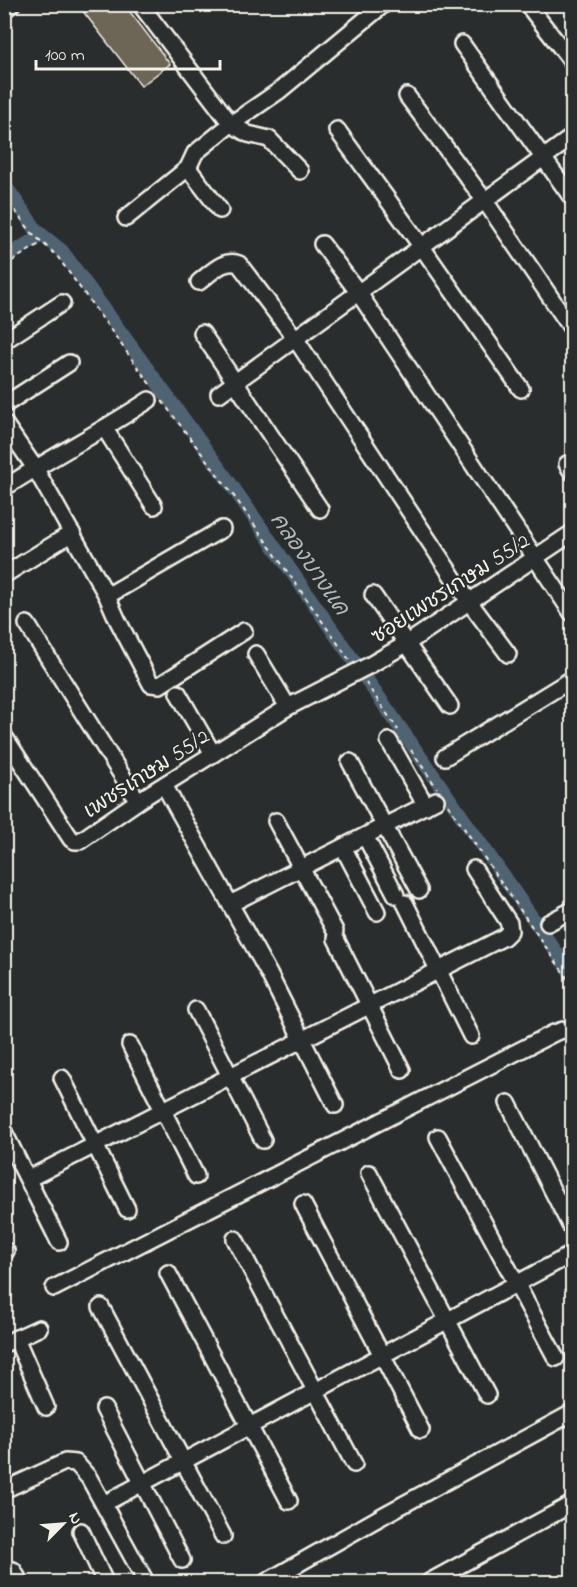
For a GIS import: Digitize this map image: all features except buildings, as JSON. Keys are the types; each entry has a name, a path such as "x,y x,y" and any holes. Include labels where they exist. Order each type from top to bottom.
{"street":[{"path":"4,10 12,4"},
{"path":"140,4 231,124 248,134 269,139 300,171"},
{"path":"126,218 188,168 195,153 231,124 279,91 384,4"},
{"path":"527,4 573,62"},
{"path":"462,44 573,198"},
{"path":"407,96 485,201 573,329"},
{"path":"337,130 422,246 521,389"},
{"path":"219,394 573,137"},
{"path":"188,168 220,210"},
{"path":"322,244 358,292 573,613"},
{"path":"199,282 222,264 233,262 239,264 295,338 470,603 508,654"},
{"path":"4,341 62,303"},
{"path":"202,333 320,509"},
{"path":"4,405 69,363"},
{"path":"4,488 156,398"},
{"path":"4,423 35,468 72,533 153,686 160,686 244,631"},
{"path":"105,429 154,506"},
{"path":"107,596 222,529"},
{"path":"4,575 72,533"},
{"name":"ซอยเพชรเกษม 55/2","path":"359,671 470,603 573,533"},
{"path":"373,595 450,706"},
{"path":"27,624 138,801"},
{"path":"256,654 288,707"},
{"name":"เพชรเกษม 55/2","path":"4,736 71,839 80,841 138,801 288,707 359,671"},
{"path":"445,757 573,679"},
{"path":"178,693 213,754"},
{"path":"230,904 437,801 396,739"},
{"path":"350,762 419,890"},
{"path":"164,785 269,974 335,1105"},
{"path":"276,821 302,868 402,1070"},
{"path":"364,836 400,899 471,1036"},
{"path":"343,847 377,912"},
{"path":"28,1179 504,937 510,931 509,923 474,869"},
{"path":"548,923 573,910"},
{"path":"196,1010 263,1140"},
{"path":"54,1288 554,1033 563,1030 573,1031"},
{"path":"130,1045 196,1176"},
{"path":"62,1078 127,1209"},
{"path":"508,1103 573,1229"},
{"path":"4,1132 59,1242"},
{"path":"438,1137 556,1358"},
{"path":"369,1173 487,1395"},
{"path":"303,1204 421,1430"},
{"path":"236,1239 354,1464"},
{"path":"109,1501 573,1254"},
{"path":"168,1273 289,1501"},
{"path":"101,1307 223,1536"},
{"path":"39,1328 10,1341 46,1407"},
{"path":"104,1409 182,1560"},
{"path":"266,1582 573,1413"},
{"path":"4,1491 64,1462 76,1463 89,1478 146,1582"},
{"path":"429,1582 573,1504"},
{"path":"81,1531 105,1582"}],"path":[{"path":"4,196 41,243 57,256 156,398 239,503 359,671 396,739"},
{"path":"4,266 41,243"},
{"path":"409,746 437,801 573,985"}],"waterway":[{"name":"คลองบางแค","path":"4,184 37,231 62,251 230,483 572,975"},
{"path":"4,258 42,235"}]}
